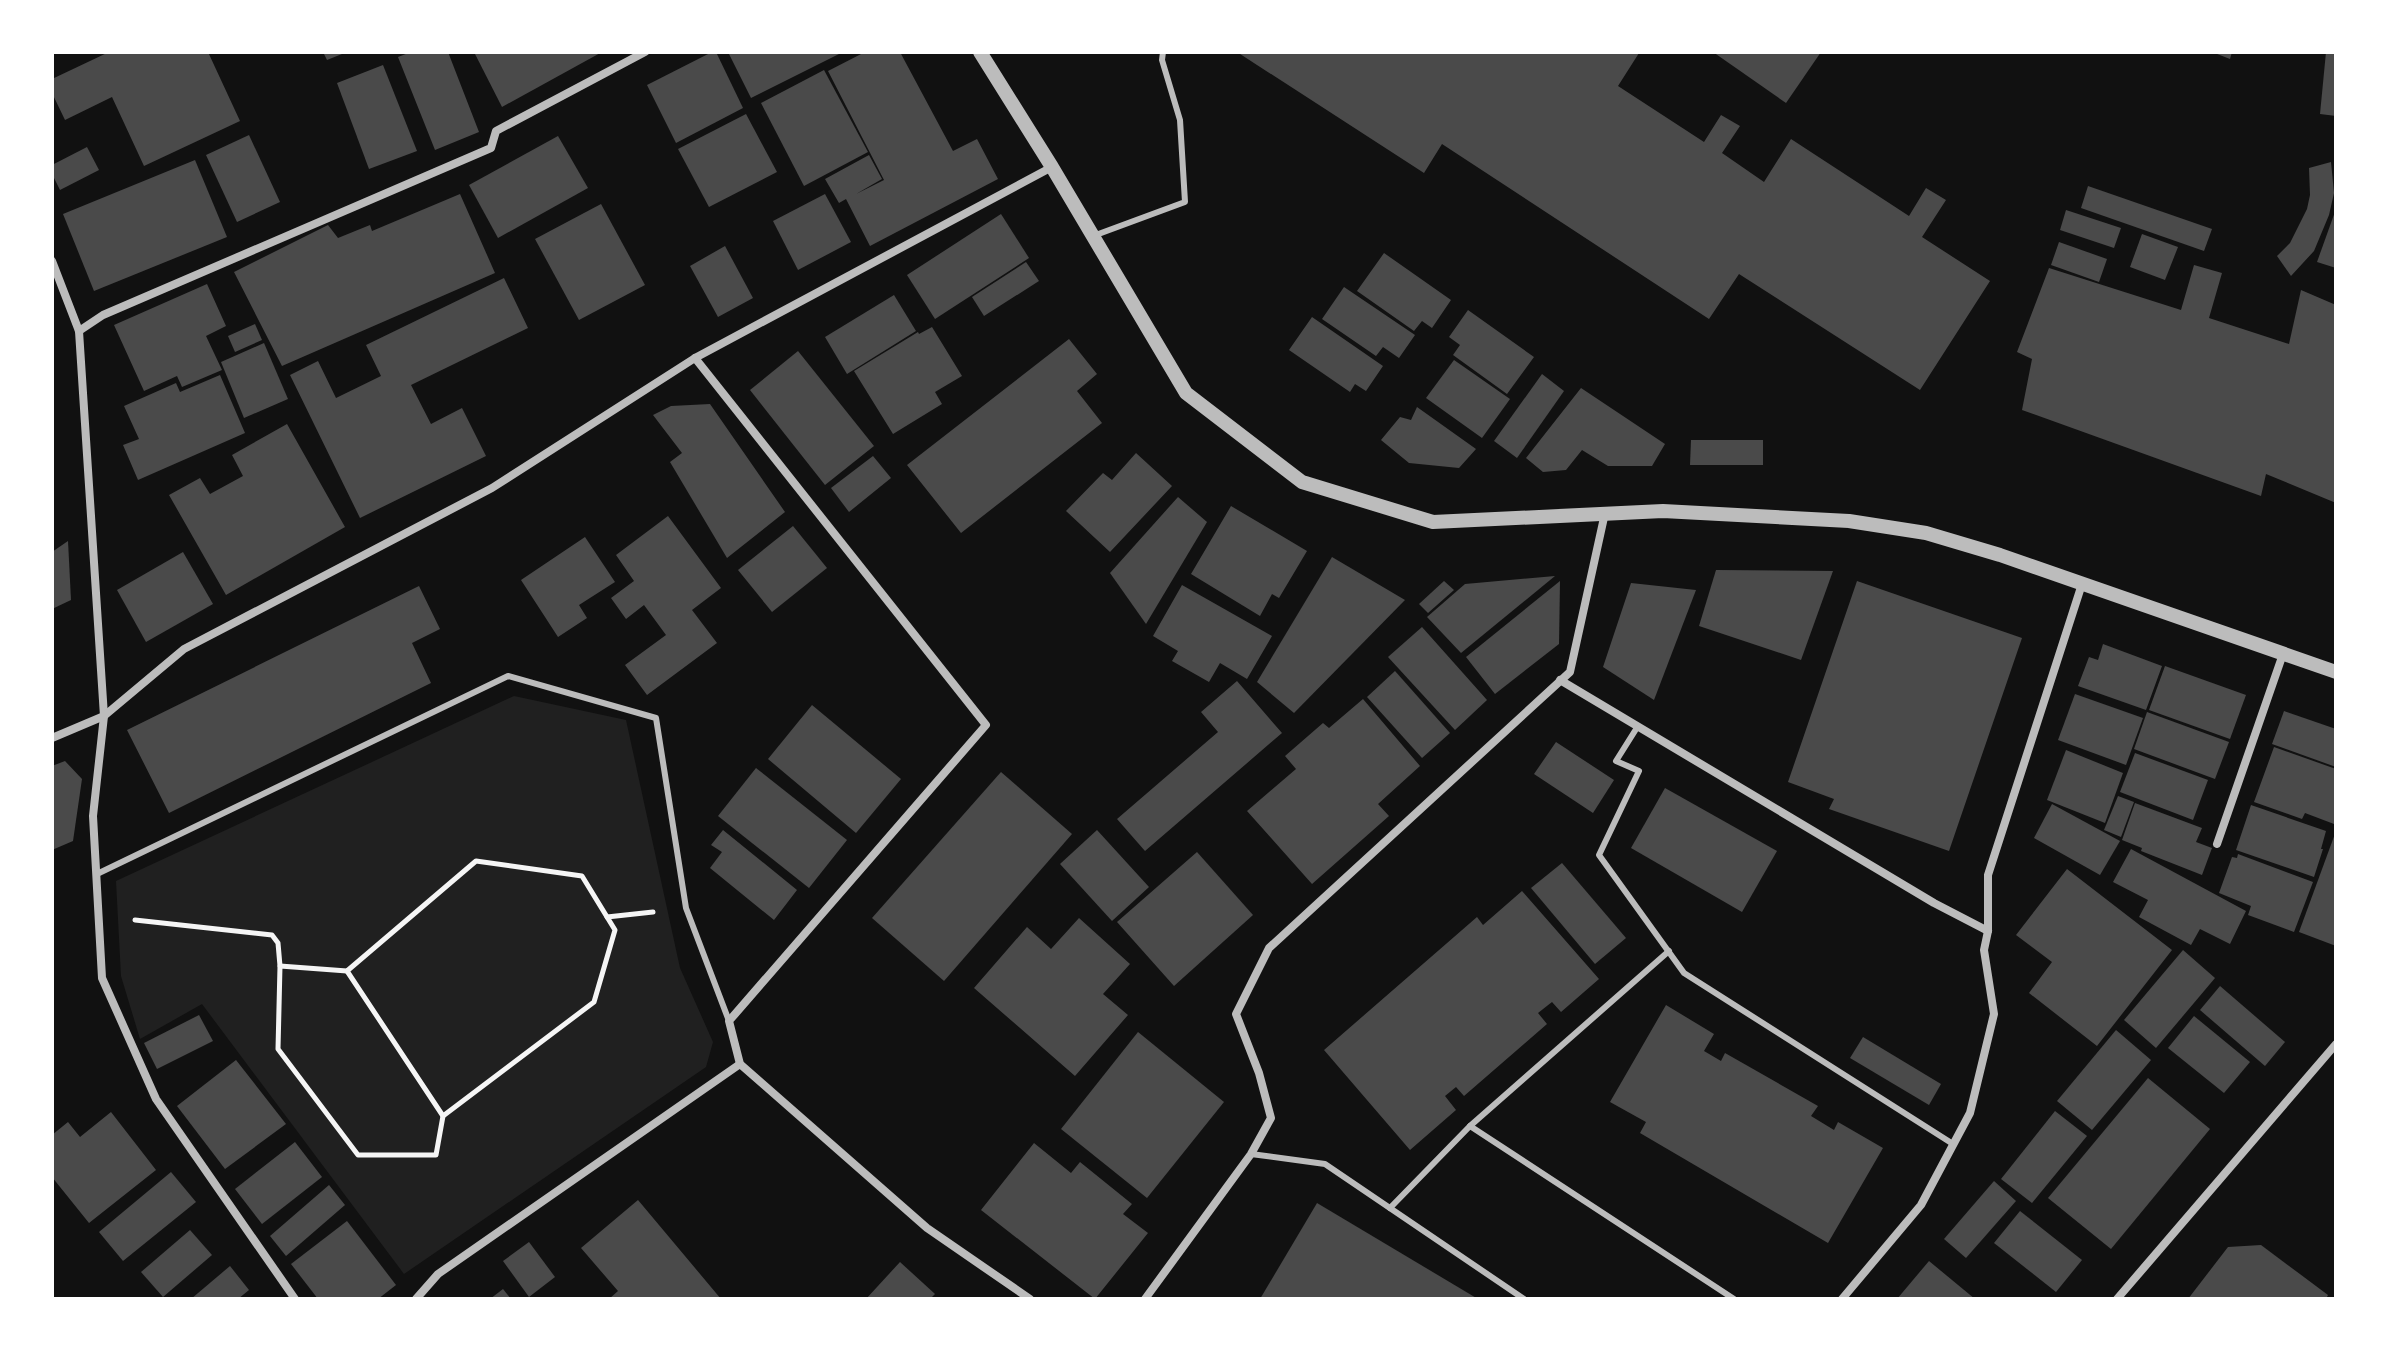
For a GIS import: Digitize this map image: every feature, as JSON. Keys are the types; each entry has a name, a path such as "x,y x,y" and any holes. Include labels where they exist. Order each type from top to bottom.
{"street":[{"path":"79,331 103,315 491,148 496,131 645,52"},
{"path":"980,52 1186,393 1302,482 1433,522 1663,511 1849,521 1889,527 1941,537 2336,672"},
{"path":"52,738 104,716 184,649 492,488 695,358 1052,167"},
{"path":"52,261 79,331 104,716 93,816 102,978 156,1099 295,1299"},
{"path":"695,358 986,725 729,1021 740,1064 927,1228 1030,1299"},
{"path":"1145,1299 1251,1154 1271,1118 1259,1073 1236,1014 1269,948 1570,672 1605,513"},
{"path":"1842,1299 1921,1205 1970,1113 1994,1014 1984,950 1988,931 1988,875 2082,584"},
{"path":"2217,844 2283,654"},
{"path":"1560,680 1934,903 1988,931"},
{"path":"2117,1299 2336,1044"},
{"path":"416,1299 438,1274 740,1064"}],"lane":[{"path":"1093,236 1185,202 1180,120 1162,60 1163,52"},
{"path":"97,874 508,676 656,718 686,908 729,1021"},
{"path":"1638,726 1616,761 1639,771 1599,855 1684,973 1953,1144"},
{"path":"1390,1208 1470,1126 1669,951"},
{"path":"1470,1126 1734,1299"},
{"path":"1251,1154 1325,1164 1524,1299"}],"path":[{"path":"99,916 272,935 278,943 280,966 278,1049 358,1155 436,1155 443,1116 594,1002 615,930 582,876 476,861 347,971 280,966"},
{"path":"347,971 443,1116"}],"shaded area":[{"path":"514,696 626,720 680,968 713,1042 706,1067 404,1274 202,1004 140,1039 121,976 116,881"}],"building":[{"path":"109,52 208,52 240,121 144,166 112,97 65,120 52,93 52,79"},
{"path":"323,52 347,52 327,60"},
{"path":"411,52 448,52 479,132 435,150 398,57"},
{"path":"474,52 602,52 502,107"},
{"path":"716,52 743,108 676,143 647,85"},
{"path":"728,52 843,52 751,98"},
{"path":"865,52 900,52 953,151 977,139 998,179 870,246 846,199 839,203 825,179 869,155 882,179 856,194 884,180 828,71"},
{"path":"1237,52 1637,52 1618,86 1704,142 1721,115 1740,126 1722,153 1764,182 1791,139 1909,216 1926,188 1946,200 1922,237 1990,281 1920,390 1739,274 1709,319 1442,144 1424,173"},
{"path":"1713,52 1821,52 1786,103"},
{"path":"2212,52 2232,52 2230,59"},
{"path":"2326,52 2336,52 2336,116 2320,114"},
{"path":"383,65 417,151 369,169 337,83"},
{"path":"824,70 868,152 804,186 761,103"},
{"path":"746,114 777,172 709,207 678,149"},
{"path":"249,135 280,202 237,222 206,155"},
{"path":"558,136 588,188 498,238 469,185"},
{"path":"87,147 99,170 60,190 52,174 52,165"},
{"path":"195,160 227,237 94,291 63,214"},
{"path":"2331,162 2334,193 2329,215 2314,251 2291,276 2277,256 2290,243 2307,209 2309,168"},
{"path":"2088,186 2212,229 2204,251 2081,208"},
{"path":"460,194 495,273 282,366 234,272 328,225 338,238 370,225 372,231"},
{"path":"825,194 851,242 798,270 773,221"},
{"path":"601,204 645,285 579,320 535,239"},
{"path":"2336,209 2336,268 2317,262"},
{"path":"2066,210 2121,228 2114,248 2060,230"},
{"path":"1001,214 1029,258 935,319 907,275"},
{"path":"2142,234 2178,247 2165,280 2130,267"},
{"path":"2059,242 2107,259 2099,282 2051,265"},
{"path":"725,246 753,298 718,317 690,266"},
{"path":"1384,253 1451,300 1432,328 1422,321 1414,331 1357,291"},
{"path":"1026,262 1039,281 984,316 972,297"},
{"path":"2194,265 2222,273 2209,318 2289,344 2301,290 2336,305 2336,503 2266,474 2261,496 2022,410 2032,359 2017,352 2049,268 2181,310"},
{"path":"504,278 528,328 411,385 431,424 462,408 486,456 360,518 290,375 318,361 336,398 381,376 366,345"},
{"path":"207,284 226,326 206,336 222,370 182,387 177,376 144,391 114,325"},
{"path":"1344,287 1415,335 1399,358 1383,347 1376,356 1322,319"},
{"path":"894,295 916,331 847,374 825,337"},
{"path":"1468,310 1534,357 1507,394 1453,355 1460,345 1449,337"},
{"path":"1312,317 1383,366 1366,391 1355,384 1350,392 1289,350"},
{"path":"255,324 262,340 235,352 228,336"},
{"path":"932,327 962,376 935,392 942,404 893,434 854,371 918,332"},
{"path":"1069,339 1097,374 1077,391 1102,423 961,533 907,465"},
{"path":"264,343 288,399 244,418 221,362"},
{"path":"798,351 874,446 825,485 750,390"},
{"path":"1454,360 1510,399 1482,438 1426,398"},
{"path":"1542,374 1564,391 1517,458 1494,441"},
{"path":"220,375 245,433 138,480 123,445 139,439 124,406 176,383 180,392"},
{"path":"1581,388 1665,444 1652,466 1608,466 1582,450 1566,470 1543,472 1526,458"},
{"path":"710,404 785,512 727,558 670,462 682,453 653,415 671,406"},
{"path":"1417,407 1476,449 1459,468 1409,463 1381,440 1400,417 1411,420"},
{"path":"287,424 345,527 226,595 169,495 200,478 210,494 243,476 232,455"},
{"path":"1691,440 1763,440 1763,465 1690,465"},
{"path":"1136,453 1172,486 1110,552 1066,511 1103,473 1112,480"},
{"path":"873,456 891,478 849,512 831,488"},
{"path":"1178,497 1207,522 1146,624 1110,573"},
{"path":"1231,506 1307,551 1279,598 1272,594 1260,616 1191,574"},
{"path":"668,516 721,588 692,610 717,643 647,695 625,665 666,635 644,605 626,619 611,598 634,581 616,555"},
{"path":"793,526 827,568 772,612 738,570"},
{"path":"585,537 615,582 579,605 587,618 558,637 521,580"},
{"path":"68,541 71,600 52,609 52,552"},
{"path":"183,552 213,604 146,642 117,590"},
{"path":"1332,557 1405,600 1294,713 1257,682"},
{"path":"1716,570 1833,571 1801,660 1699,626"},
{"path":"1555,576 1461,653 1427,617 1465,584"},
{"path":"1444,581 1454,590 1428,613 1419,604"},
{"path":"1560,581 1559,644 1495,694 1466,657"},
{"path":"1857,581 2022,638 1949,851 1829,809 1834,799 1788,782"},
{"path":"1631,583 1696,590 1654,700 1603,667"},
{"path":"1182,585 1272,636 1247,679 1220,663 1209,682 1172,661 1178,651 1153,636"},
{"path":"419,586 440,629 412,643 431,683 169,813 127,730"},
{"path":"1422,627 1487,700 1455,730 1388,657"},
{"path":"2103,644 2162,666 2146,710 2078,686 2089,657 2098,660"},
{"path":"2165,666 2246,695 2230,739 2149,710"},
{"path":"1395,671 1450,733 1422,758 1367,697"},
{"path":"1237,681 1282,733 1145,851 1117,819 1218,732 1201,712"},
{"path":"2075,694 2143,718 2126,765 2058,740"},
{"path":"1363,699 1420,766 1378,804 1389,816 1312,884 1247,811 1296,769 1285,756 1323,723 1329,728"},
{"path":"812,705 901,779 856,833 768,759"},
{"path":"2284,711 2336,729 2336,767 2272,744"},
{"path":"2147,712 2229,742 2215,779 2134,749"},
{"path":"1556,742 1614,780 1593,813 1534,774"},
{"path":"2274,747 2336,769 2334,824 2305,813 2302,819 2254,802"},
{"path":"2066,750 2123,773 2105,823 2047,800"},
{"path":"2135,753 2208,780 2193,820 2120,792"},
{"path":"65,761 82,779 73,841 52,850 52,766"},
{"path":"756,768 847,840 809,888 718,816"},
{"path":"1001,772 1072,834 944,981 872,918"},
{"path":"1665,788 1777,851 1742,912 1631,848"},
{"path":"2118,796 2134,802 2121,837 2104,830"},
{"path":"2135,803 2202,828 2196,842 2212,848 2202,875 2141,851 2142,848 2122,840"},
{"path":"2052,804 2120,841 2100,875 2034,838"},
{"path":"2251,805 2326,831 2314,877 2236,850"},
{"path":"723,830 797,890 774,920 710,868 722,852 711,845"},
{"path":"1097,830 1149,887 1112,921 1060,864"},
{"path":"2336,831 2336,946 2299,932"},
{"path":"2131,849 2246,911 2230,944 2200,929 2191,945 2139,917 2148,900 2113,882"},
{"path":"1197,852 1253,915 1174,986 1117,922"},
{"path":"2238,854 2313,882 2294,932 2248,915 2251,906 2219,893 2232,857 2237,858"},
{"path":"1562,863 1626,938 1595,964 1531,888"},
{"path":"2067,869 2172,950 2097,1046 2029,993 2052,962 2016,935"},
{"path":"1522,891 1599,979 1561,1012 1552,1002 1538,1013 1547,1024 1464,1096 1456,1087 1445,1096 1456,1110 1410,1150 1324,1050 1477,917 1483,925"},
{"path":"1079,918 1130,964 1103,994 1128,1015 1075,1076 974,988 1027,927 1051,949"},
{"path":"2183,950 2215,978 2156,1048 2124,1020"},
{"path":"2220,986 2285,1042 2265,1066 2200,1010"},
{"path":"1666,1005 1714,1034 1704,1051 1721,1061 1725,1053 1818,1106 1811,1116 1834,1130 1838,1122 1883,1148 1828,1243 1640,1133 1646,1122 1610,1102"},
{"path":"199,1015 213,1041 157,1069 144,1043"},
{"path":"2194,1016 2250,1062 2224,1093 2168,1048"},
{"path":"2116,1030 2151,1060 2092,1130 2057,1101"},
{"path":"1138,1032 1224,1102 1147,1198 1061,1129"},
{"path":"1863,1037 1941,1084 1929,1105 1850,1058"},
{"path":"236,1060 286,1124 225,1169 177,1106"},
{"path":"2148,1078 2210,1129 2111,1249 2048,1198"},
{"path":"2055,1111 2087,1136 2032,1203 2001,1179"},
{"path":"111,1112 156,1170 89,1223 52,1177 52,1135 68,1122 80,1137"},
{"path":"295,1142 322,1177 262,1224 235,1189"},
{"path":"1034,1143 1071,1173 1080,1162 1132,1204 1123,1214 1148,1233 1095,1299 981,1210"},
{"path":"171,1172 196,1202 123,1261 99,1232"},
{"path":"1994,1181 2016,1201 1966,1258 1944,1239"},
{"path":"329,1185 345,1205 286,1256 270,1236"},
{"path":"638,1200 721,1299 609,1299 618,1291 581,1248"},
{"path":"1317,1203 1478,1299 1260,1299"},
{"path":"2020,1211 2082,1260 2056,1292 1994,1243"},
{"path":"347,1221 396,1285 378,1299 318,1299 291,1264"},
{"path":"190,1230 212,1255 163,1297 141,1272"},
{"path":"529,1242 555,1277 529,1297 503,1261"},
{"path":"2261,1245 2328,1295 2326,1299 2188,1299 2228,1247"},
{"path":"1929,1261 1975,1299 1897,1299"},
{"path":"900,1262 935,1294 930,1299 866,1299"},
{"path":"230,1266 249,1290 238,1299 191,1299"},
{"path":"503,1289 511,1299 490,1299"}]}
